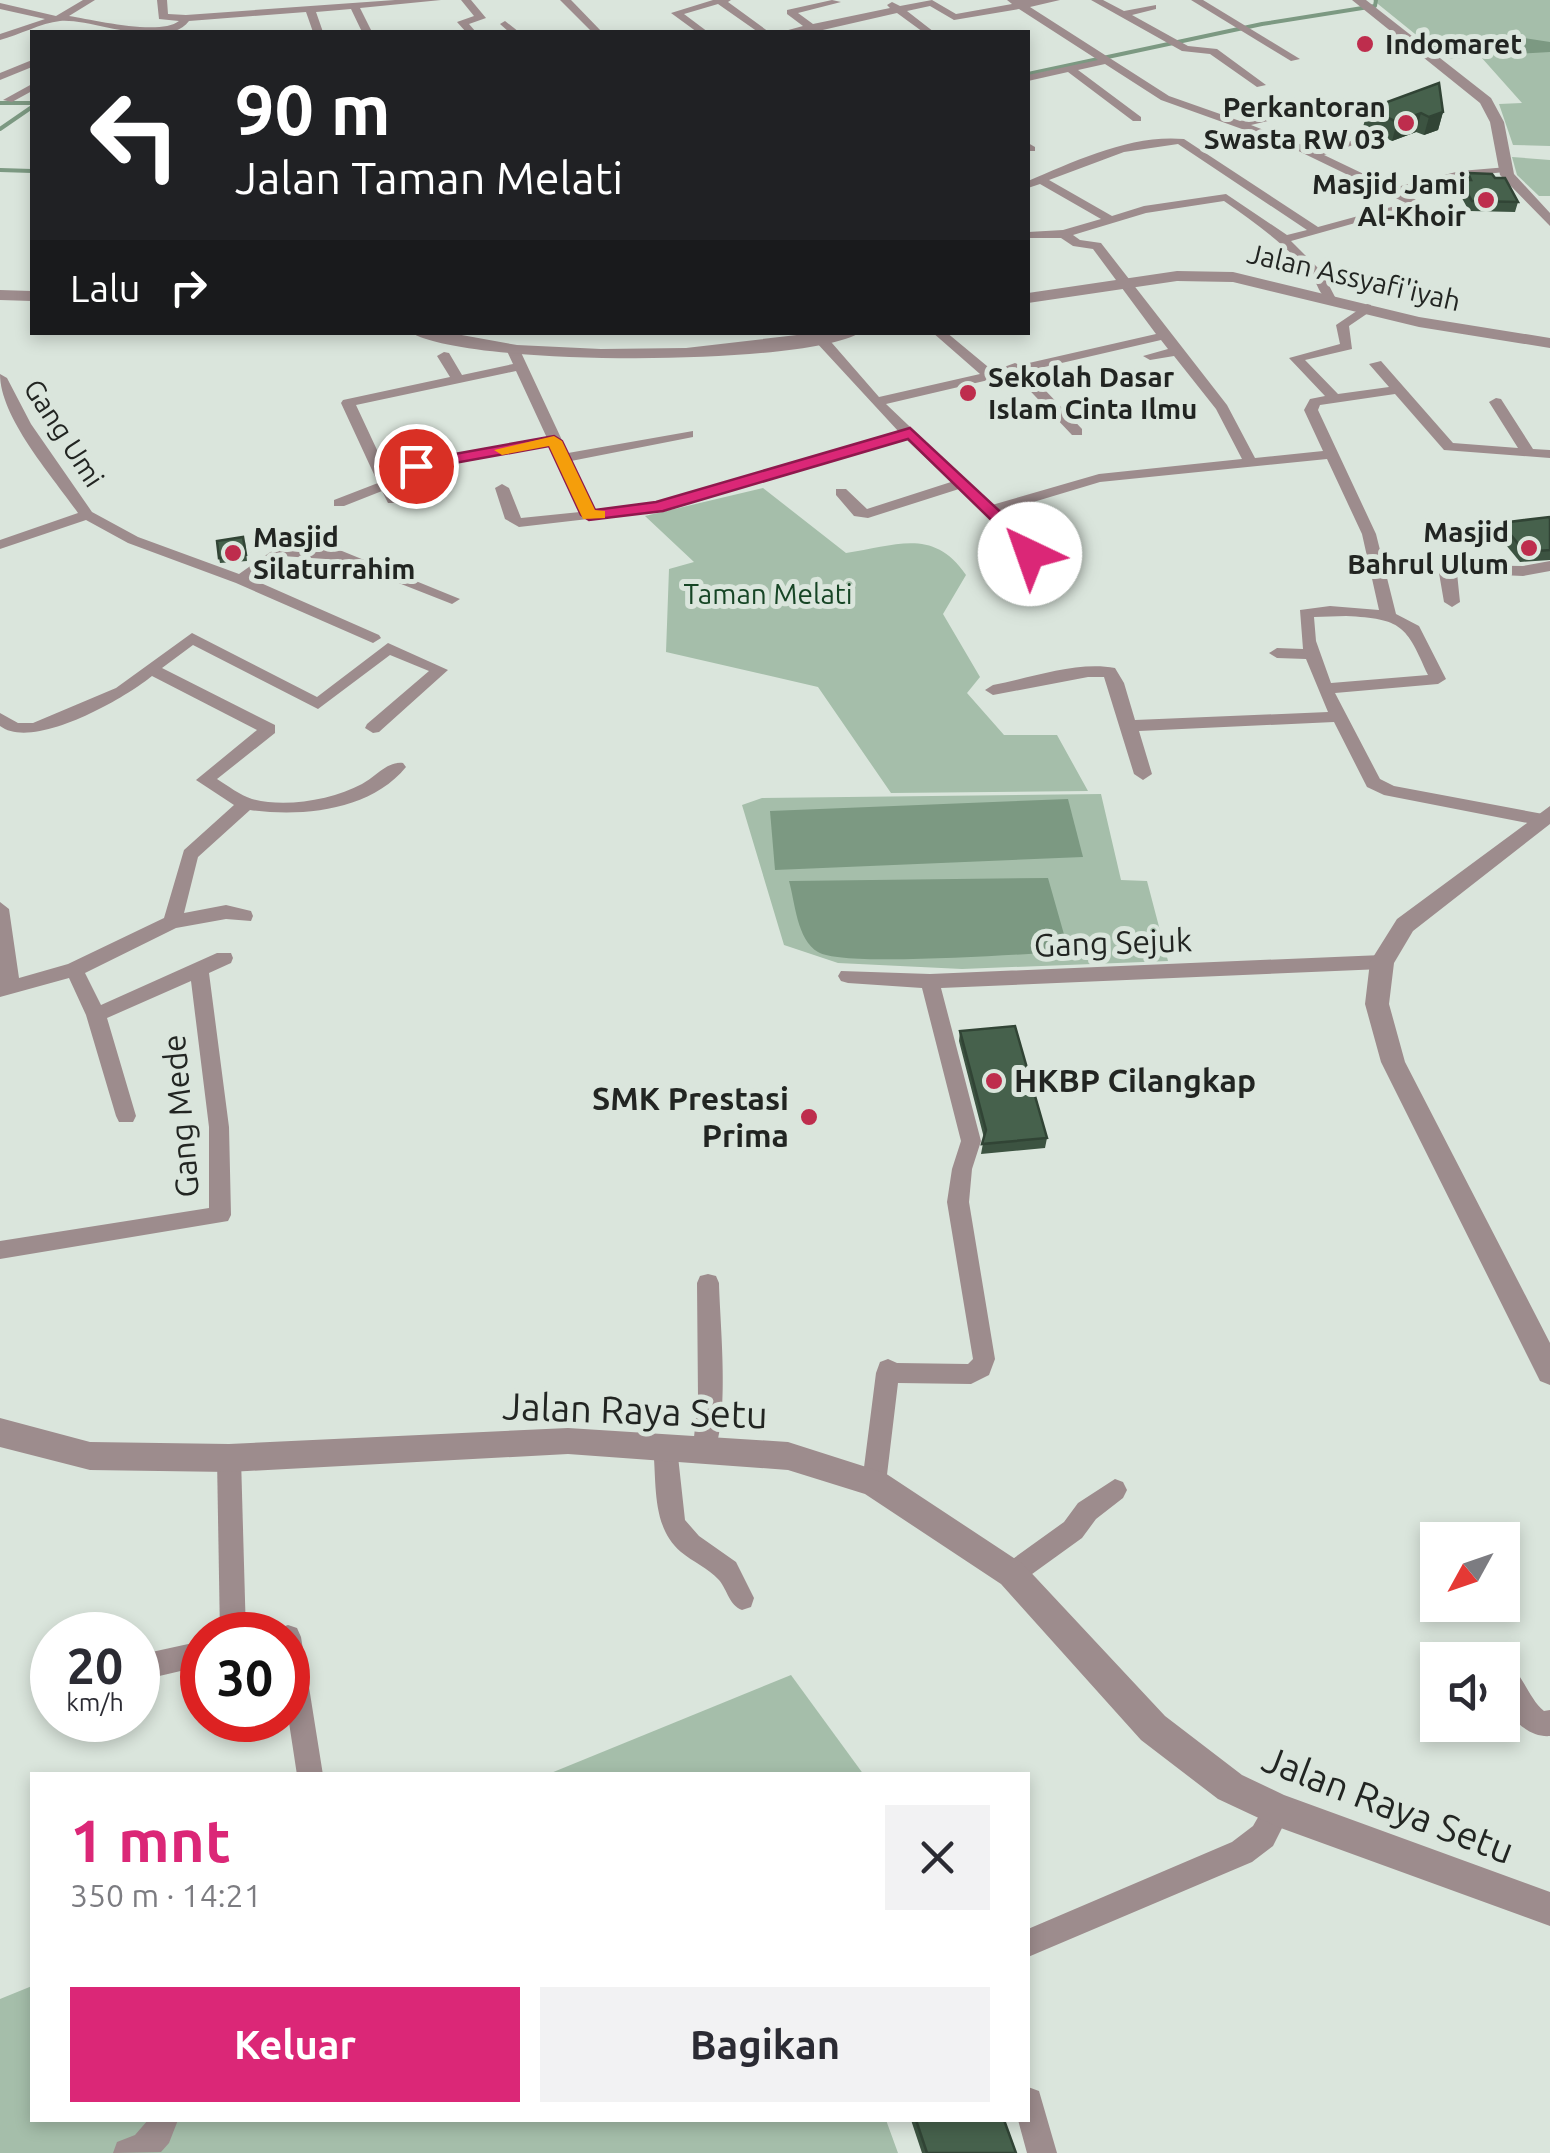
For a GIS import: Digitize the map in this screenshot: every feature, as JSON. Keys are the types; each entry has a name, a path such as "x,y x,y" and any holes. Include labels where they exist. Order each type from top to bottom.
{"street":[{"path":"0,37 56,18 90,0"},
{"path":"162,0 163,17 186,18 436,0"},
{"path":"266,0 271,14"},
{"path":"466,0 481,18 462,22 469,30"},
{"path":"700,30 676,13 723,0 761,30"},
{"path":"954,17 1018,3 1056,0"},
{"path":"1096,0 1184,47 1213,51 1261,84"},
{"path":"1196,0 1295,60"},
{"path":"875,30 857,16 834,1 790,12 814,30 857,16 891,4 930,2 964,25"},
{"path":"571,2 594,30"},
{"path":"1018,3 1164,98 1239,124 1417,204 1284,239"},
{"path":"891,4 926,30"},
{"path":"1366,5 1486,101 1497,122 1504,169 1550,222"},
{"path":"0,6 56,18 154,30"},
{"path":"352,6 366,30"},
{"path":"1122,15 1153,7"},
{"path":"311,11 317,30"},
{"path":"166,30 179,27 186,18"},
{"path":"1031,75 1107,58"},
{"path":"0,76 30,64"},
{"path":"1070,69 1137,120"},
{"path":"8,100 30,88"},
{"path":"1239,124 1302,110"},
{"path":"1030,184 1107,153 1156,141 1180,141 1246,180 1314,229"},
{"path":"1312,155 1356,141"},
{"path":"1390,192 1460,174 1504,169"},
{"path":"1041,180 1111,220"},
{"path":"1030,236 1064,234 1180,204 1226,197 1284,239 1318,275 1328,297"},
{"path":"1064,234 1075,242 1097,246 1164,336 1210,387 1237,426 1249,460"},
{"name":"Jalan Assyafi'iyah","path":"1030,298 1206,275 1328,297 1448,328 1550,343"},
{"path":"0,295 30,296"},
{"path":"1334,398 1296,358 1348,346 1342,325 1367,308"},
{"path":"435,335 516,358 678,353 826,336 876,402 1029,548 1030,554 1012,565"},
{"path":"942,335 988,374"},
{"path":"876,402 1014,367 1164,336"},
{"path":"1150,356 1178,351"},
{"path":"444,356 459,381"},
{"path":"387,485 348,403 459,381 516,358"},
{"path":"516,358 589,515"},
{"path":"1376,364 1450,447 1550,454"},
{"path":"1014,367 1077,432"},
{"name":"Gang Umi","path":"0,378 24,424 87,515"},
{"path":"1388,614 1369,534 1310,410 1315,402 1396,390"},
{"path":"1496,402 1529,454"},
{"path":"502,488 516,522 657,507 910,433"},
{"path":"565,458 688,434"},
{"path":"339,502 387,485 554,441"},
{"path":"990,510 1099,478 1334,454"},
{"path":"841,492 864,514 962,483"},
{"path":"0,545 87,515 133,540 241,580 373,638"},
{"path":"241,580 279,551 330,554 452,599"},
{"path":"1452,602 1447,572 1454,568 1523,571 1550,566"},
{"path":"1325,689 1444,683 1416,632 1388,614 1307,612 1312,654 1325,689 1337,717 1367,774 1378,786 1546,817"},
{"path":"0,718 15,729 36,728 122,692 192,638 318,704 388,648 440,670 440,674 373,728"},
{"path":"1277,653 1312,654"},
{"path":"151,668 269,727 205,780 246,804 322,804 358,796 380,786 397,767"},
{"path":"993,690 1088,672 1109,672 1143,774"},
{"path":"1129,726 1337,717"},
{"path":"172,922 190,854 246,804"},
{"path":"1546,817 1406,925 1382,962 1377,1004 1393,1062 1541,1338 1550,1372"},
{"path":"0,909 6,989 74,970 172,922 226,912 244,916"},
{"path":"96,1015 224,958"},
{"name":"Gang Sejuk","path":"848,976 930,980 1382,962"},
{"path":"74,970 96,1015 126,1116"},
{"name":"Gang Mede","path":"0,1250 220,1215 220,1127 198,970"},
{"path":"874,1483 887,1371 970,1374 982,1368 984,1359 958,1202 971,1141 930,980"},
{"path":"705,1448 710,1398 708,1283"},
{"name":"Jalan Raya Setu","path":"0,1431 10,1437 90,1456 228,1458 568,1441 788,1456 874,1483 1012,1574 1153,1728 1230,1787 1278,1810 1550,1909"},
{"path":"665,1447 674,1524 693,1546 727,1566 742,1598"},
{"path":"228,1458 232,1612"},
{"path":"1012,1574 1073,1530 1087,1510 1115,1490"},
{"path":"1520,1703 1540,1724 1550,1723"},
{"path":"305,1742 310,1772"},
{"path":"1030,1942 1242,1852 1263,1836 1278,1810"},
{"path":"1030,2109 1042,2153"},
{"path":"128,2153 146,2147 162,2122"}],"green space":[{"path":"1373,0 1550,0 1550,146 1513,145 1499,104 1522,103 1481,57 1446,59"},
{"path":"1512,157 1550,160 1550,196 1539,196 1517,175"},
{"name":"Taman Melati","path":"763,488 846,553 912,543 940,550 953,560 966,575 943,614 980,677 967,693 1004,735 1057,735 1088,791 891,793 818,687 666,652 669,569 694,562 645,516"},
{"path":"1101,794 1121,880 1147,881 1168,961 962,969 838,963 784,945 742,805 762,798"},
{"path":"791,1675 862,1772 553,1772"},
{"path":"30,1987 30,2122 887,2122 898,2153 0,2153 0,1999"}],"shaded area":[{"path":"1511,36 1550,42 1550,52 1458,57 1432,37"},
{"path":"1068,799 1083,857 775,870 770,811"},
{"path":"1048,878 1069,952 898,959 835,957 818,952 801,930 789,881"}],"building":[{"path":"1439,83 1443,112 1429,117 1421,113 1397,122 1368,109"},
{"path":"1468,173 1505,178 1518,202 1472,201 1460,180 1471,180"},
{"path":"1549,517 1550,550 1525,552 1501,523"},
{"name":"Masjid Silaturrahim","path":"243,537 246,555 219,558 217,541"},
{"name":"HKBP Cilangkap","path":"1015,1026 1047,1138 982,1144 986,1130 960,1031"},
{"path":"917,2122 1005,2122 1016,2153 927,2153"}],"waterway":[{"path":"1030,74 1262,24 1375,6 1376,0"},
{"path":"0,103 30,103"},
{"path":"0,129 30,108"},
{"path":"0,170 30,171"}],"slow traffic":[{"path":"502,450 554,441 589,515 599,514"}],"place":[{"name":"Indomaret","path":"1365,44"},
{"name":"Perkantoran Swasta RW 03","path":"1406,123"},
{"name":"Masjid Jami Al-Khoir","path":"1486,200"},
{"name":"Sekolah Dasar Islam Cinta Ilmu","path":"968,393"},
{"name":"Masjid Bahrul Ulum","path":"1529,548"},
{"name":"Masjid Silaturrahim","path":"233,553"},
{"name":"HKBP Cilangkap","path":"994,1081"},
{"name":"SMK Prestasi Prima","path":"809,1117"}],"route":[{"path":"416,466 554,441 589,515 657,507 910,433 1029,548 1030,554"}]}
